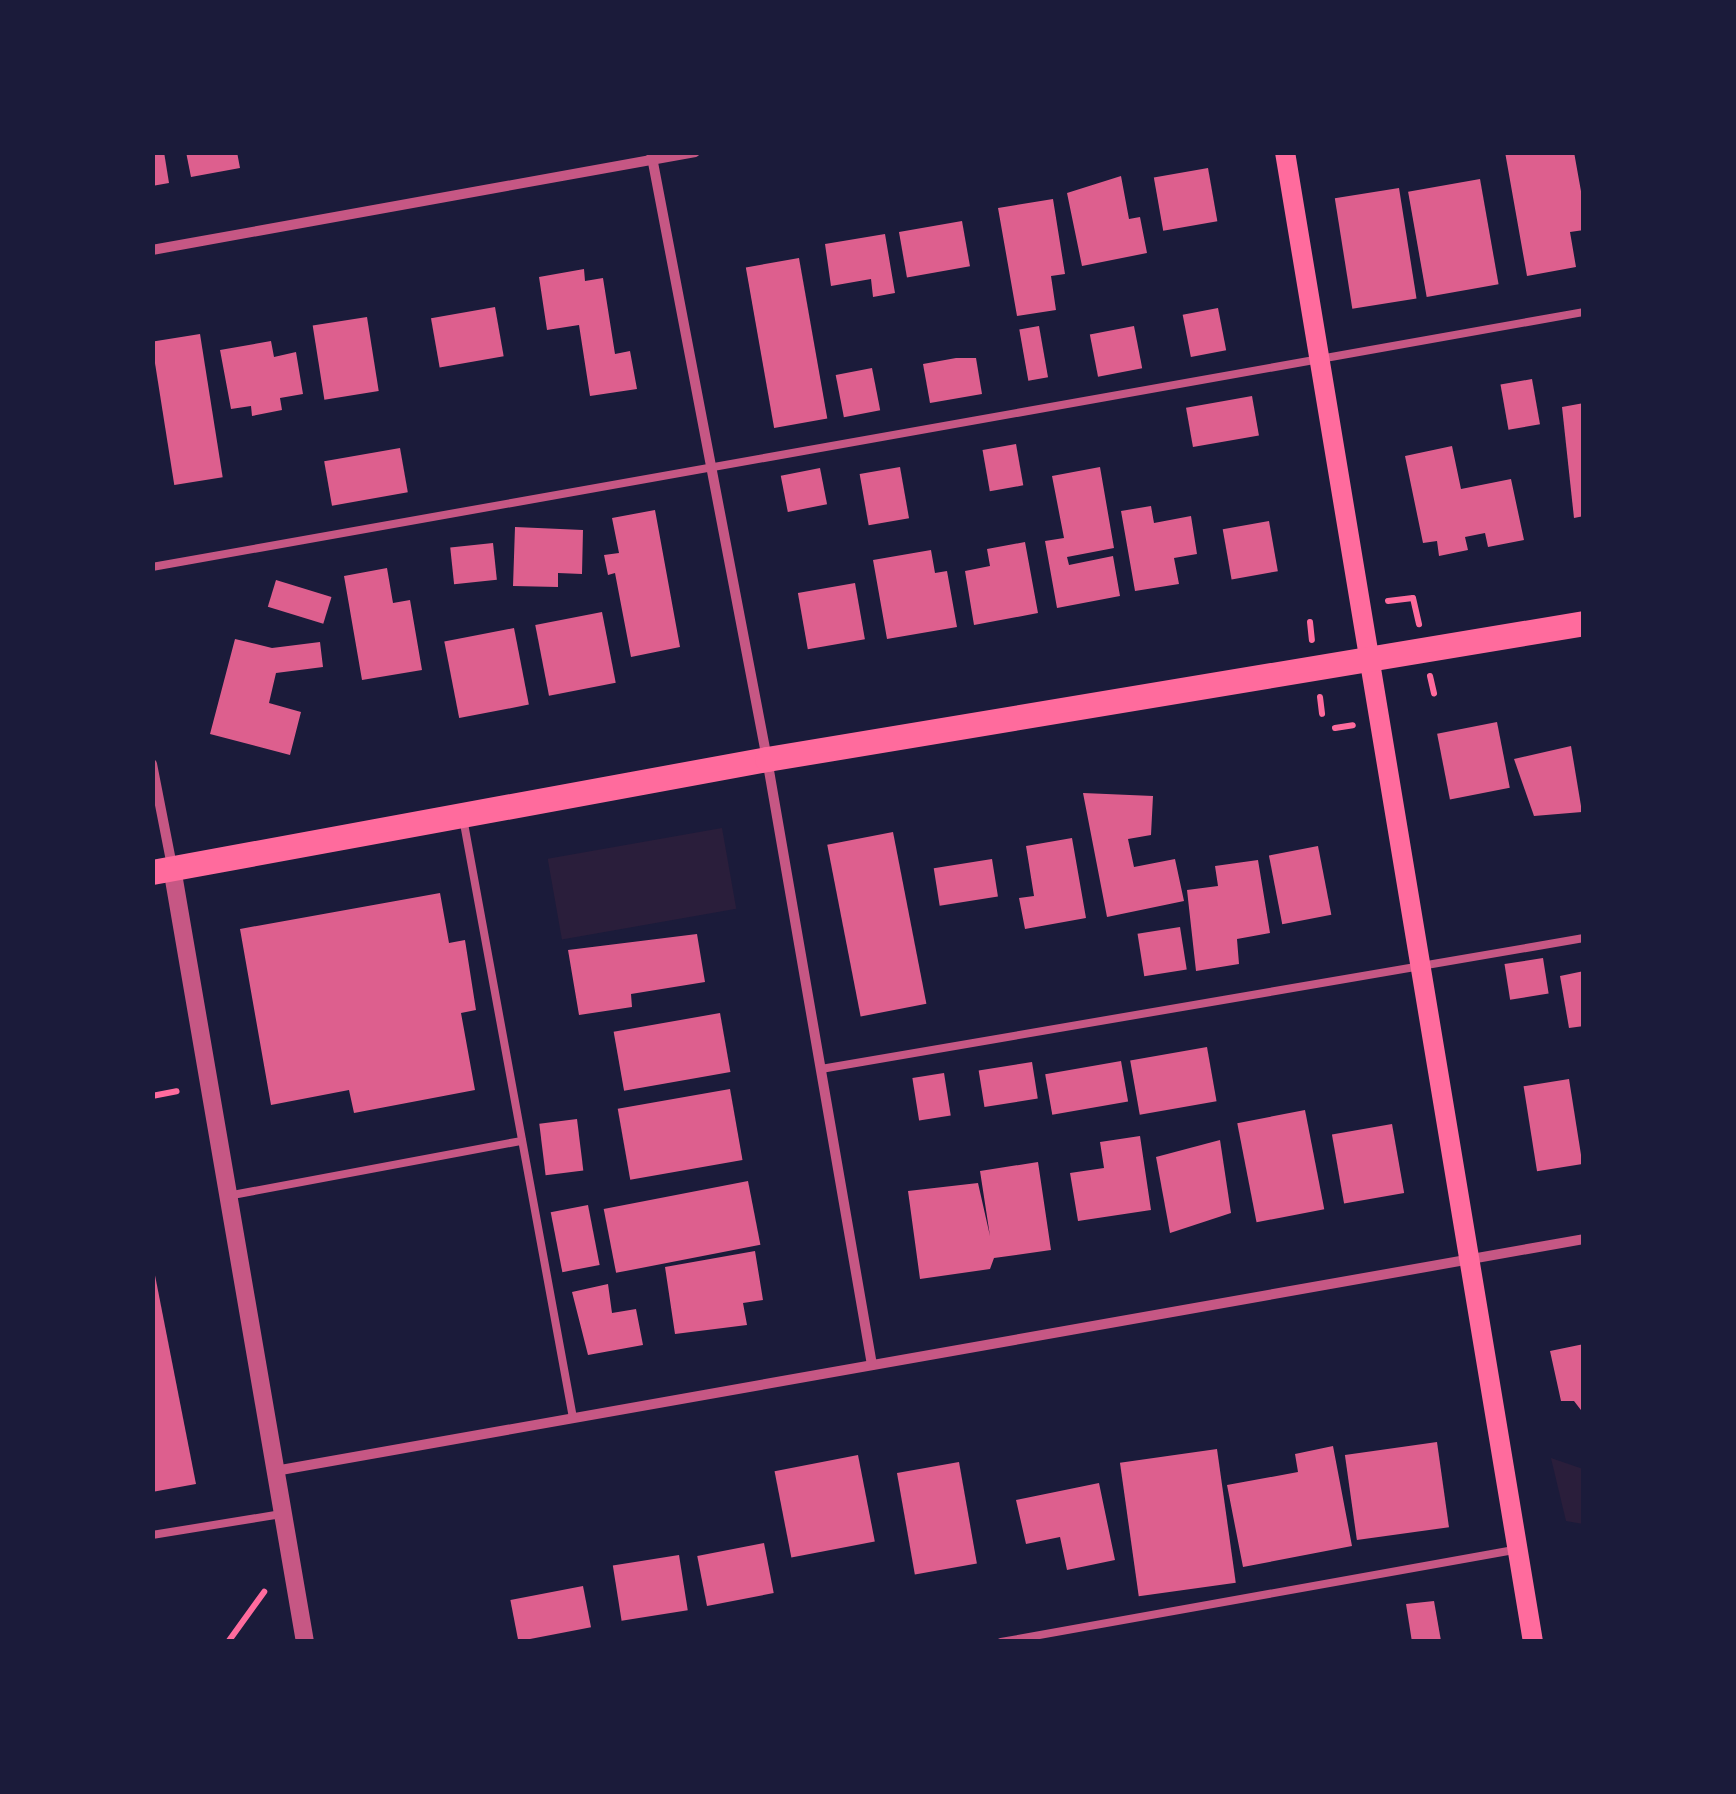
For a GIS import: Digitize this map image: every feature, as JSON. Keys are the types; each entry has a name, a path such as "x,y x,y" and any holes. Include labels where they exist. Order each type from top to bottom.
{"main road":[{"path":"1285,152 1533,1642"},
{"path":"162,870 767,759 1584,623"}],"street":[{"path":"152,250 695,152"},
{"path":"651,157 767,759 872,1365"},
{"path":"152,764 162,870 228,1196 305,1642"},
{"path":"274,1472 1584,1239"}],"lane":[{"path":"152,567 1584,312"},
{"path":"462,814 573,1418"},
{"path":"821,1070 1584,938"},
{"path":"228,1196 522,1141"},
{"path":"152,1534 282,1514"},
{"path":"1001,1642 1518,1549"}],"path":[{"path":"152,1096 176,1092"},
{"path":"228,1642 264,1592"}],"shaded area":[{"path":"722,828 736,909 562,939 548,859"},
{"path":"1551,1458 1583,1469 1583,1524 1566,1521"}],"building":[{"path":"152,152 164,152 169,183 152,186"},
{"path":"186,152 237,152 240,168 191,177"},
{"path":"1505,152 1574,152 1584,208 1584,230 1570,232 1576,267 1527,276"},
{"path":"1208,168 1217,221 1163,231 1154,178"},
{"path":"1121,176 1129,219 1140,217 1147,253 1082,266 1067,193"},
{"path":"1480,179 1499,284 1427,297 1408,192"},
{"path":"1399,188 1417,299 1352,309 1335,198"},
{"path":"1053,199 1065,274 1051,276 1056,310 1017,316 998,208"},
{"path":"962,221 970,266 907,277 899,232"},
{"path":"885,234 895,293 873,297 871,279 831,286 825,244"},
{"path":"799,258 827,419 774,428 746,267"},
{"path":"584,269 585,281 603,278 615,354 630,351 637,389 590,396 579,325 547,330 539,277"},
{"path":"495,307 504,356 440,368 431,318"},
{"path":"1218,308 1226,350 1191,357 1183,315"},
{"path":"367,317 379,391 324,400 313,326"},
{"path":"1039,326 1048,377 1028,381 1019,329"},
{"path":"1134,326 1142,368 1098,377 1090,335"},
{"path":"200,334 223,477 174,485 152,342"},
{"path":"271,341 274,357 296,352 303,394 280,398 282,410 252,416 251,406 231,409 220,350"},
{"path":"976,358 982,394 930,403 923,364"},
{"path":"872,368 880,410 844,417 836,375"},
{"path":"1532,379 1540,424 1508,430 1500,385"},
{"path":"1252,396 1259,435 1193,447 1186,408"},
{"path":"1584,403 1584,516 1574,518 1562,407"},
{"path":"1016,444 1023,485 990,491 983,450"},
{"path":"1452,446 1461,489 1511,479 1524,540 1488,547 1485,533 1465,537 1468,550 1439,556 1437,541 1423,543 1405,456"},
{"path":"400,448 408,492 332,506 324,461"},
{"path":"900,467 909,518 869,525 860,474"},
{"path":"1100,467 1114,548 1067,557 1069,565 1113,556 1120,596 1057,608 1045,541 1064,538 1052,476"},
{"path":"820,468 827,504 788,512 781,476"},
{"path":"1151,506 1154,523 1191,516 1197,554 1174,558 1179,584 1135,591 1121,511"},
{"path":"655,510 680,647 631,657 615,573 608,575 604,555 619,553 612,518"},
{"path":"1269,521 1278,571 1232,579 1223,529"},
{"path":"515,527 583,530 582,574 558,573 558,587 513,586"},
{"path":"1025,542 1038,613 974,625 965,571 990,566 987,549"},
{"path":"493,543 497,580 454,584 450,547"},
{"path":"931,550 935,573 947,571 957,627 887,639 873,560"},
{"path":"387,568 393,603 410,600 422,670 362,680 344,576"},
{"path":"276,580 331,597 323,624 268,607"},
{"path":"855,583 865,639 808,649 798,593"},
{"path":"602,612 616,683 549,696 535,625"},
{"path":"514,628 529,705 459,718 444,642"},
{"path":"235,639 272,648 320,642 323,667 276,673 269,703 301,712 290,755 210,734"},
{"path":"1497,722 1510,788 1450,799 1437,734"},
{"path":"1571,746 1582,812 1534,816 1514,759"},
{"path":"1083,793 1153,796 1151,835 1128,839 1134,867 1175,859 1184,901 1107,917"},
{"path":"893,832 926,1004 861,1017 827,845"},
{"path":"1072,838 1086,918 1025,929 1019,898 1034,896 1026,846"},
{"path":"1318,846 1331,915 1282,924 1269,856"},
{"path":"992,859 998,897 940,906 934,868"},
{"path":"1258,860 1270,933 1237,939 1239,964 1196,971 1187,890 1218,886 1215,866"},
{"path":"440,893 449,943 465,940 476,1010 461,1013 475,1090 354,1113 349,1090 271,1105 240,929"},
{"path":"1180,927 1187,969 1144,976 1138,934"},
{"path":"697,934 705,982 631,994 632,1007 579,1015 568,950"},
{"path":"1543,958 1549,994 1510,1000 1504,964"},
{"path":"1584,971 1584,1026 1569,1028 1560,976"},
{"path":"720,1013 730,1072 624,1091 614,1032"},
{"path":"1207,1047 1217,1101 1140,1115 1130,1061"},
{"path":"1121,1061 1128,1101 1052,1115 1045,1074"},
{"path":"1032,1062 1038,1099 984,1107 979,1070"},
{"path":"944,1073 951,1115 919,1120 912,1078"},
{"path":"1569,1079 1582,1164 1537,1171 1524,1086"},
{"path":"730,1089 743,1160 630,1180 618,1109"},
{"path":"1305,1110 1324,1209 1257,1222 1237,1123"},
{"path":"577,1119 583,1171 546,1175 539,1124"},
{"path":"1392,1124 1404,1193 1344,1204 1332,1135"},
{"path":"1140,1136 1151,1210 1078,1221 1070,1173 1104,1168 1100,1142"},
{"path":"1220,1140 1231,1213 1170,1233 1156,1157"},
{"path":"1038,1162 1051,1250 994,1258 990,1269 920,1279 908,1191 978,1183 990,1236 980,1171"},
{"path":"748,1181 760,1245 616,1273 604,1209"},
{"path":"588,1205 600,1265 562,1272 551,1212"},
{"path":"755,1251 763,1300 743,1303 747,1325 675,1334 665,1267"},
{"path":"152,1260 196,1484 152,1492"},
{"path":"608,1284 612,1313 636,1309 643,1345 588,1355 572,1292"},
{"path":"1584,1344 1584,1414 1574,1401 1561,1401 1550,1351"},
{"path":"1437,1442 1449,1527 1357,1540 1345,1455"},
{"path":"1333,1446 1352,1546 1243,1567 1227,1485 1298,1472 1295,1454"},
{"path":"1217,1449 1236,1583 1139,1596 1120,1463"},
{"path":"858,1455 875,1541 791,1558 775,1471"},
{"path":"959,1462 977,1563 915,1574 897,1473"},
{"path":"1099,1483 1115,1560 1067,1570 1060,1537 1026,1544 1016,1500"},
{"path":"764,1543 774,1593 707,1606 697,1556"},
{"path":"679,1555 688,1610 622,1621 613,1565"},
{"path":"583,1586 591,1627 518,1641 510,1600"},
{"path":"1434,1601 1441,1641 1412,1642 1406,1604"}]}
